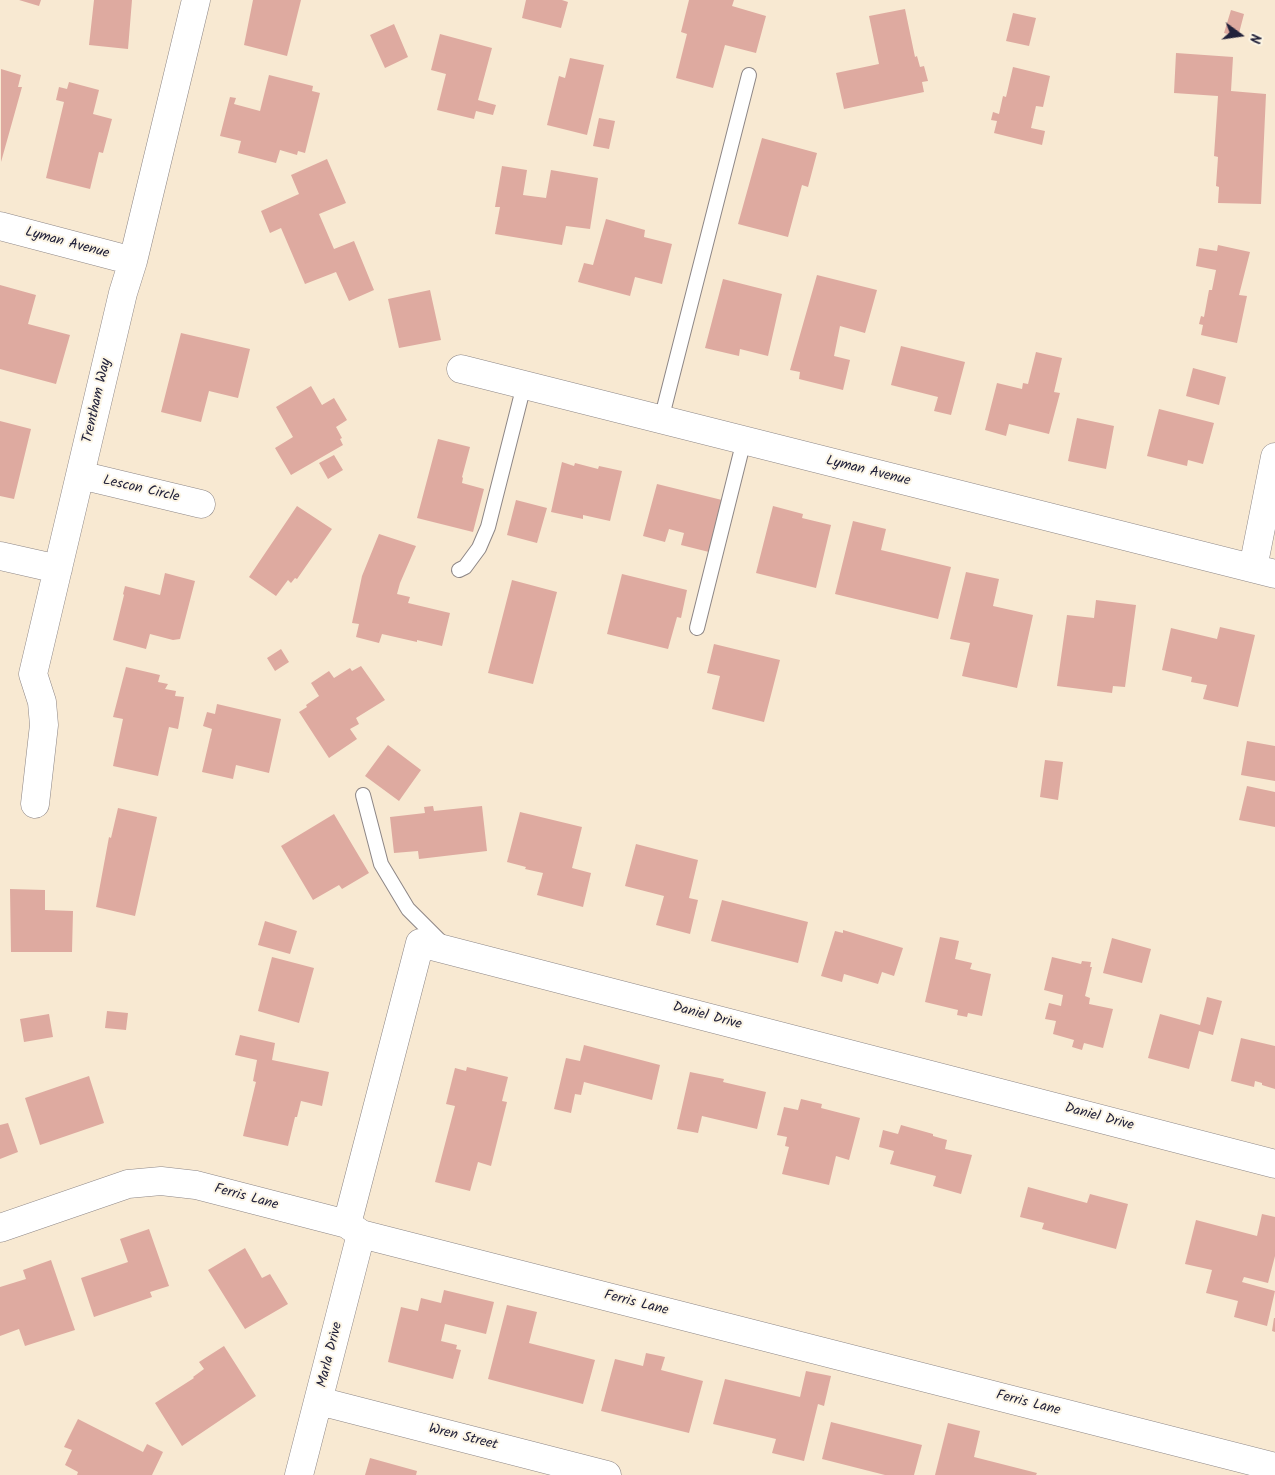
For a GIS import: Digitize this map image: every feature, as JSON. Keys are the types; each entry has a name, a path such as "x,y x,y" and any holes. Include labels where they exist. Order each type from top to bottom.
{"street":[{"name":"Trentham Way","path":"36,804 44,725 42,702 33,674 196,0"},
{"name":"Lyman Avenue","path":"0,226 133,262"},
{"name":"Lyman Avenue","path":"461,369 1264,571"},
{"path":"1264,571 1275,457"},
{"name":"Lescon Circle","path":"80,476 201,504"},
{"path":"0,556 58,569"},
{"name":"Daniel Drive","path":"354,1229 420,942 1275,1164"},
{"name":"Ferris Lane","path":"0,1228 128,1184 161,1181 196,1185 354,1229 1275,1467"},
{"name":"Marla Drive","path":"299,1475 319,1402 354,1229"},
{"name":"Wren Street","path":"319,1402 607,1475"}],"lane":[{"path":"661,420 749,75"},
{"path":"459,570 465,566 480,548 488,527 524,385"},
{"path":"697,628 744,440"},
{"path":"363,795 382,864 408,909 450,950"}],"building":[{"path":"19,0 41,0 39,6"},
{"path":"94,0 132,0 128,49 89,45"},
{"path":"253,0 301,0 287,56 244,45"},
{"path":"526,0 562,0 568,2 561,28 522,18"},
{"path":"689,0 734,0 732,6 766,16 756,53 725,45 713,88 676,78 687,34 681,32"},
{"path":"905,9 915,57 917,56 920,67 924,66 928,81 922,82 924,92 844,109 836,73 879,64 869,16"},
{"path":"1231,10 1244,14 1238,37 1224,33"},
{"path":"1013,13 1036,18 1029,46 1006,41"},
{"path":"394,24 408,57 385,68 370,35"},
{"path":"440,34 492,48 478,100 496,105 493,115 476,111 474,119 437,110 446,74 431,70"},
{"path":"1176,53 1233,57 1231,91 1266,94 1261,204 1218,203 1219,187 1216,186 1218,157 1214,156 1218,96 1174,93"},
{"path":"570,58 604,65 587,135 547,125 559,76 565,78"},
{"path":"1013,67 1050,76 1043,107 1036,106 1031,128 1045,131 1042,145 994,133 997,121 991,120 993,112 999,114 1003,96 1006,97"},
{"path":"1,69 21,75 18,87 22,87 1,162"},
{"path":"269,75 313,86 312,91 320,93 305,153 298,151 297,155 280,150 276,163 238,153 241,141 220,136 230,97 236,98 234,104 260,111"},
{"path":"69,82 99,90 93,114 112,119 103,153 99,152 90,189 46,178 64,102 56,100 59,87 67,89"},
{"path":"599,118 615,121 609,149 593,146"},
{"path":"762,138 817,153 808,187 802,185 788,237 738,224"},
{"path":"327,159 346,203 319,214 334,249 354,241 374,290 349,301 336,272 305,284 281,228 270,233 261,211 299,194 291,175"},
{"path":"502,166 527,170 523,195 546,198 551,170 598,178 590,229 566,226 562,245 495,234 500,207 495,207"},
{"path":"606,219 645,230 644,237 672,244 662,284 635,277 630,296 578,282 584,263 593,265"},
{"path":"1218,245 1250,252 1239,295 1247,296 1237,343 1201,335 1203,325 1199,324 1201,316 1204,317 1209,290 1212,290 1216,270 1196,266 1199,248 1217,251"},
{"path":"817,275 877,290 865,333 840,326 834,356 850,360 843,390 799,379 800,372 790,370"},
{"path":"723,279 782,294 768,356 740,349 739,356 705,348"},
{"path":"0,285 36,295 28,324 70,335 56,384 0,369"},
{"path":"430,290 441,340 399,348 388,299"},
{"path":"181,333 250,349 238,398 209,391 201,422 161,412"},
{"path":"901,346 965,362 951,415 934,411 938,397 891,385"},
{"path":"1036,352 1062,358 1054,392 1060,393 1049,434 1009,424 1006,436 985,430 997,383 1022,389 1023,383 1028,384"},
{"path":"1193,368 1226,377 1219,405 1186,396"},
{"path":"311,386 322,405 334,398 347,420 336,427 342,438 340,439 343,445 291,475 275,448 293,437 276,407"},
{"path":"1159,409 1214,423 1203,464 1188,460 1187,466 1147,456"},
{"path":"1077,418 1114,426 1106,469 1068,461"},
{"path":"0,421 31,429 14,499 0,496"},
{"path":"438,439 470,447 462,483 484,489 473,532 417,518"},
{"path":"334,455 343,470 328,479 319,463"},
{"path":"562,462 574,466 575,463 598,469 599,466 622,471 610,521 583,515 583,519 551,512"},
{"path":"657,484 722,500 709,552 681,545 684,533 669,529 665,542 643,536"},
{"path":"516,500 547,508 537,543 507,535"},
{"path":"297,506 332,529 297,579 295,578 291,583 288,580 276,596 249,577"},
{"path":"773,506 803,514 802,518 831,525 816,588 756,573"},
{"path":"853,521 886,529 881,550 951,567 938,619 835,594"},
{"path":"379,534 416,546 397,594 410,597 408,603 450,613 442,646 382,634 379,643 356,637 359,624 352,623 362,576"},
{"path":"966,572 999,579 993,606 1033,615 1017,688 962,676 970,643 950,639"},
{"path":"165,573 195,581 180,639 173,640 150,634 146,649 113,640 125,586 160,595"},
{"path":"622,574 687,590 681,618 677,617 668,649 607,634"},
{"path":"512,580 557,592 533,684 488,673"},
{"path":"1096,600 1136,605 1125,687 1113,686 1112,693 1057,686 1067,615 1094,618"},
{"path":"1220,627 1255,635 1238,707 1203,699 1207,685 1191,682 1192,677 1162,670 1171,628 1217,639"},
{"path":"714,644 780,660 764,722 712,709 720,676 707,673"},
{"path":"281,649 289,662 275,671 267,658"},
{"path":"361,666 385,700 356,718 359,724 350,729 357,739 329,758 299,712 319,696 311,683 329,671 334,678 350,668 352,671"},
{"path":"126,667 160,675 158,682 168,684 165,689 176,691 175,696 184,697 178,729 169,727 158,776 113,766 123,719 113,717"},
{"path":"217,704 281,719 269,773 236,765 233,779 202,772 212,729 203,726 207,712 215,714"},
{"path":"1247,741 1275,746 1275,781 1241,775"},
{"path":"388,745 421,770 399,801 365,776"},
{"path":"1045,760 1063,762 1058,800 1040,797"},
{"path":"1247,786 1275,792 1275,827 1239,820"},
{"path":"433,806 434,811 482,806 487,851 419,859 418,851 394,853 390,817 425,813 424,807"},
{"path":"118,808 157,817 135,916 96,907 109,837 111,838"},
{"path":"520,812 582,827 572,868 591,873 583,907 537,895 543,873 507,862"},
{"path":"334,814 369,873 342,889 339,885 313,900 281,846"},
{"path":"636,844 698,860 689,898 698,900 690,934 656,925 664,896 625,886"},
{"path":"10,889 45,890 45,910 73,911 72,952 11,952"},
{"path":"722,900 808,922 798,963 711,941"},
{"path":"265,921 297,931 290,954 258,945"},
{"path":"843,930 903,948 894,976 882,972 878,984 844,974 842,982 821,976 835,931 843,933"},
{"path":"940,937 959,941 955,959 972,963 970,969 991,974 982,1016 968,1013 967,1017 957,1015 958,1010 925,1002"},
{"path":"1112,938 1151,949 1142,983 1103,973"},
{"path":"272,957 314,968 299,1023 258,1011"},
{"path":"1052,957 1081,964 1082,961 1091,962 1090,967 1092,967 1085,996 1090,998 1089,1004 1113,1009 1103,1048 1084,1043 1082,1050 1072,1047 1074,1040 1053,1034 1056,1021 1045,1019 1049,1003 1061,1006 1063,995 1044,990"},
{"path":"1207,997 1222,1001 1213,1035 1199,1031 1189,1069 1148,1058 1160,1014 1200,1025"},
{"path":"107,1011 128,1013 126,1030 105,1028"},
{"path":"49,1014 53,1037 24,1042 20,1019"},
{"path":"240,1035 275,1043 272,1060 329,1072 322,1106 301,1101 288,1146 243,1136 256,1082 253,1081 257,1060 235,1055"},
{"path":"1241,1038 1275,1046 1275,1089 1255,1081 1254,1087 1231,1081"},
{"path":"584,1045 660,1065 652,1100 584,1082 581,1095 575,1094 571,1113 554,1109 566,1058 580,1061"},
{"path":"467,1067 508,1077 502,1101 507,1102 491,1166 478,1162 470,1191 435,1182 455,1106 446,1104 455,1068 466,1071"},
{"path":"690,1072 724,1079 723,1082 766,1092 757,1129 702,1116 698,1133 677,1129"},
{"path":"89,1076 104,1123 40,1145 25,1098"},
{"path":"801,1099 822,1104 821,1108 860,1118 849,1160 836,1156 829,1185 782,1174 789,1147 785,1146 787,1137 777,1135 784,1107 798,1110"},
{"path":"8,1123 18,1152 0,1159 0,1125"},
{"path":"901,1125 947,1140 945,1149 972,1155 961,1194 933,1186 936,1176 890,1164 894,1151 879,1147 883,1130 898,1134"},
{"path":"1028,1187 1087,1203 1090,1194 1128,1204 1116,1249 1042,1229 1044,1223 1020,1217"},
{"path":"1262,1214 1275,1217 1275,1256 1268,1283 1244,1277 1242,1282 1275,1291 1267,1326 1234,1317 1238,1301 1206,1293 1212,1270 1185,1264 1196,1220 1257,1236"},
{"path":"149,1229 169,1286 150,1292 152,1297 94,1317 81,1278 128,1262 120,1239"},
{"path":"245,1248 262,1278 270,1274 288,1304 245,1329 208,1270"},
{"path":"51,1260 75,1330 25,1346 19,1329 0,1336 0,1287 26,1279 23,1270"},
{"path":"444,1290 494,1302 486,1334 445,1324 441,1341 457,1345 456,1349 461,1350 453,1379 388,1362 401,1307 418,1311 421,1298 441,1303"},
{"path":"507,1305 537,1312 529,1343 595,1360 583,1404 488,1379"},
{"path":"1275,1318 1275,1332 1272,1331"},
{"path":"224,1346 256,1396 182,1446 155,1403 194,1378 204,1369 199,1362"},
{"path":"646,1353 665,1357 661,1370 703,1381 689,1433 601,1411 615,1359 643,1366"},
{"path":"806,1371 831,1376 824,1406 818,1404 804,1461 772,1453 776,1439 713,1424 725,1379 800,1397"},
{"path":"78,1419 143,1452 147,1444 163,1452 152,1475 77,1475 78,1472 65,1465 72,1450 64,1447"},
{"path":"831,1422 922,1445 914,1475 885,1475 822,1459"},
{"path":"948,1423 980,1431 974,1457 1037,1473 1036,1475 935,1475"},
{"path":"370,1458 417,1471 416,1475 365,1475"}]}
